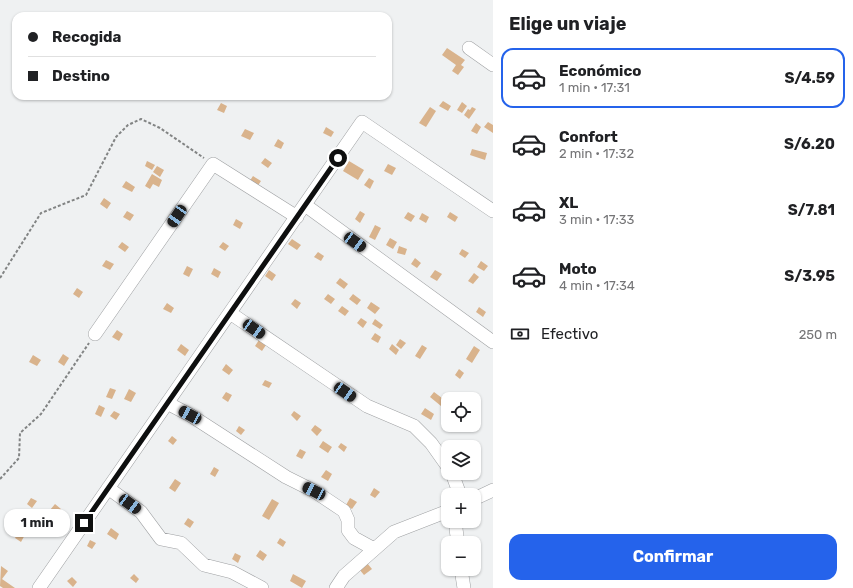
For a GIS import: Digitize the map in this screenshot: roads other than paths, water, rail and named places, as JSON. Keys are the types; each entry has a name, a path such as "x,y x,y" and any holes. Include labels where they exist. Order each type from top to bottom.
{"street":[{"path":"469,48 493,65"},
{"path":"45,586 108,488 362,122 493,211"},
{"path":"95,334 213,164 297,217"},
{"path":"305,205 493,342"},
{"path":"230,313 367,406 414,426 431,443 441,457"},
{"path":"168,403 190,415 286,477 314,491 344,511 348,520 348,530 354,538 374,549"},
{"path":"108,488 141,512 161,539 181,543 204,566 232,572 262,588"},
{"path":"481,496 493,490"},
{"path":"336,588 344,576 394,532 441,513"},
{"path":"462,576 464,588"}]}
